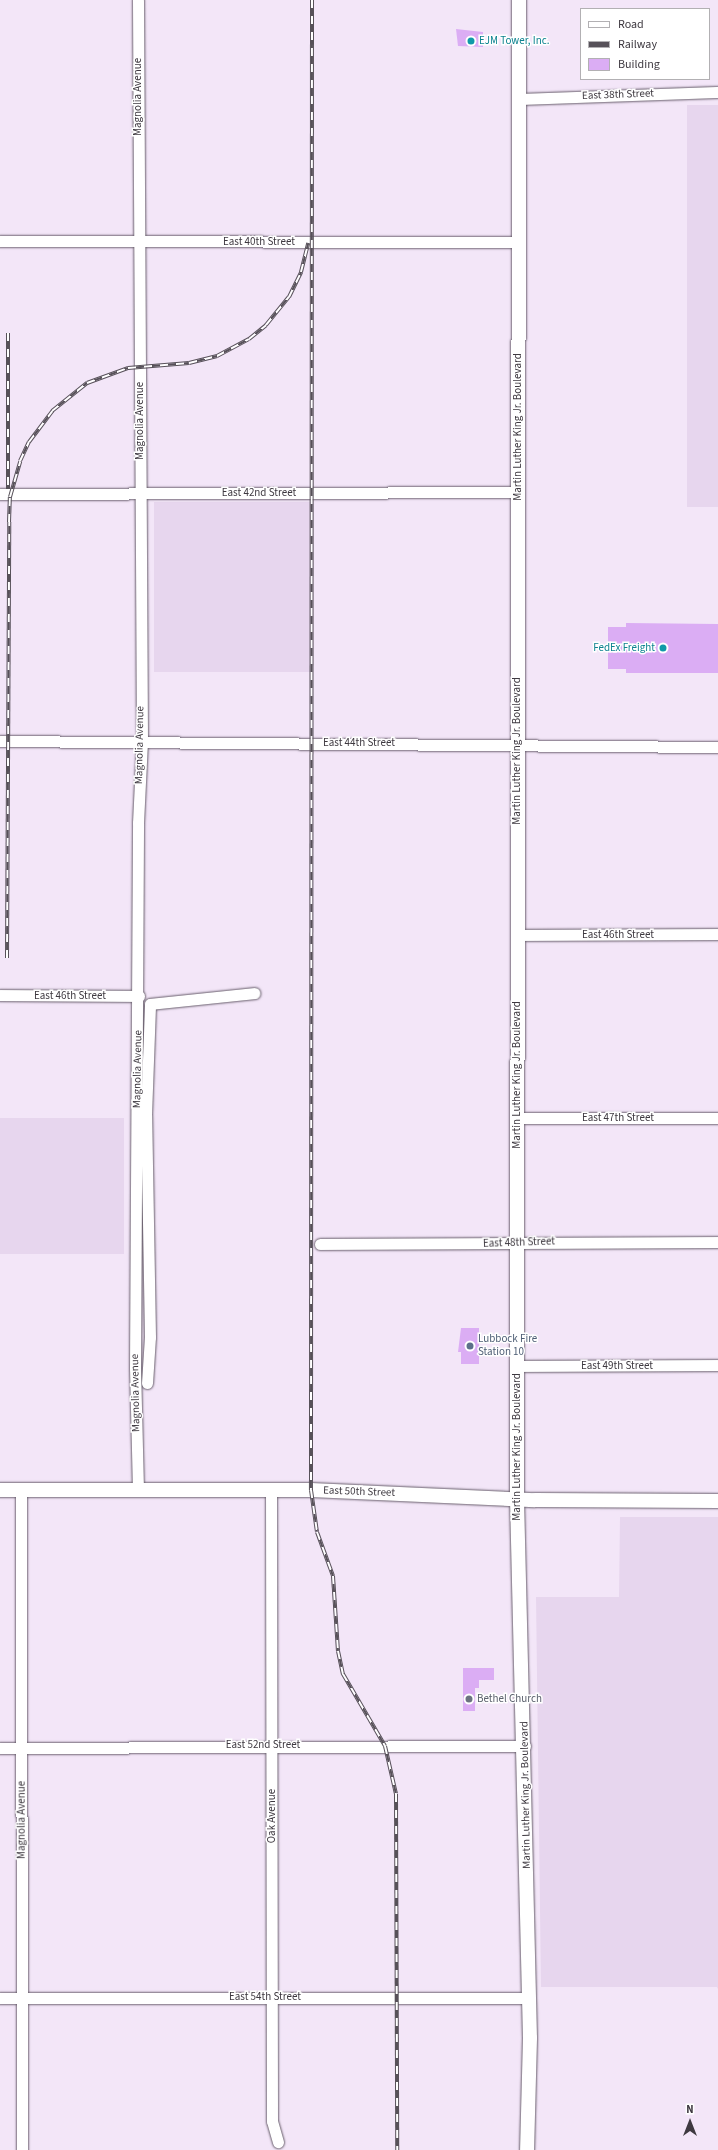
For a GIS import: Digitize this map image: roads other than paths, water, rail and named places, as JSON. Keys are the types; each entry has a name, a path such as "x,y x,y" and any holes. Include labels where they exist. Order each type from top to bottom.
{"main road":[{"name":"Martin Luther King Jr. Boulevard","path":"519,0 517,1499 525,1746 529,1998 527,2150"},
{"name":"East 50th Street","path":"0,1490 271,1490 517,1499 718,1501"}],"street":[{"name":"Magnolia Avenue","path":"138,0 142,741 138,823 139,996 135,1360 138,1490"},
{"name":"East 38th Street","path":"518,99 718,92"},
{"name":"East 40th Street","path":"0,242 518,242"},
{"name":"East 42nd Street","path":"0,494 141,492 518,492"},
{"name":"East 44th Street","path":"0,741 517,744 535,747 718,747"},
{"name":"East 46th Street","path":"517,935 718,934"},
{"path":"147,1383 150,1337 146,1115 150,1004 254,993"},
{"name":"East 46th Street","path":"0,995 139,996"},
{"name":"East 47th Street","path":"517,1118 718,1118"},
{"name":"East 48th Street","path":"320,1244 718,1242"},
{"name":"East 49th Street","path":"517,1366 718,1365"},
{"name":"Magnolia Avenue","path":"21,1490 22,2150"},
{"name":"Oak Avenue","path":"271,1490 272,2121 278,2142"},
{"name":"East 52nd Street","path":"0,1748 272,1745 525,1746"},
{"name":"East 54th Street","path":"0,1998 272,1996 529,1998"}],"railway":[{"path":"312,0 311,1490 317,1532 333,1576 338,1651 343,1674 385,1746 396,1794 397,2150"},
{"path":"7,958 9,522 10,497 20,461 29,442 52,411 87,383 128,368 189,363 217,356 249,339 266,325 289,297 301,272 308,243"},
{"path":"8,333 8,489"}],"place":[{"name":"EJM Tower, Inc.","path":"471,41"},
{"name":"FedEx Freight","path":"663,648"},
{"name":"Lubbock Fire Station 10","path":"470,1346"},
{"name":"Bethel Church","path":"469,1699"}]}
